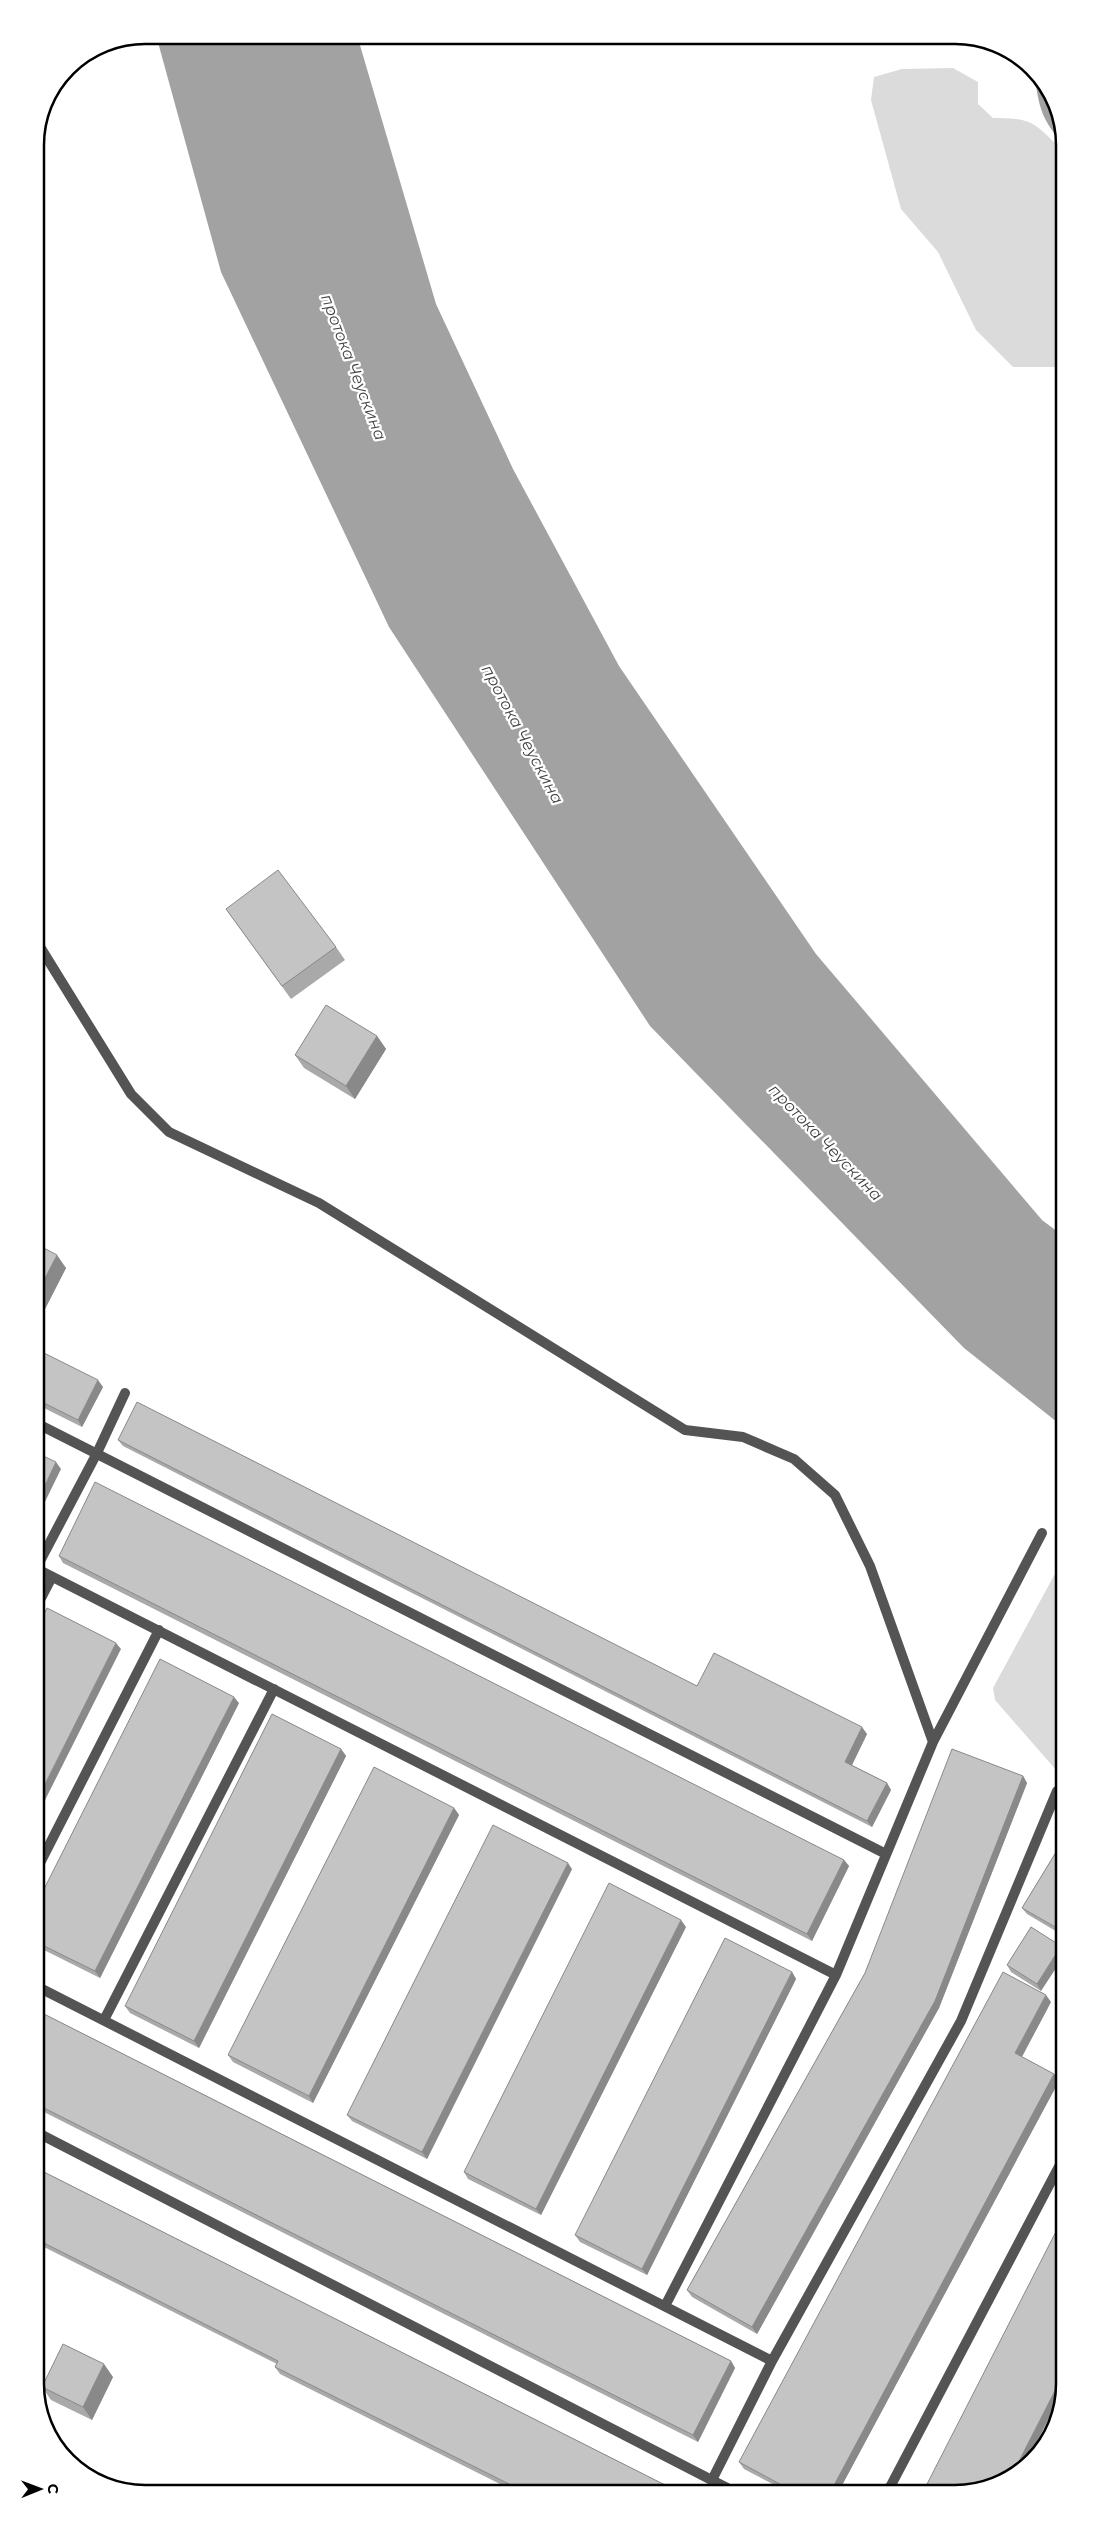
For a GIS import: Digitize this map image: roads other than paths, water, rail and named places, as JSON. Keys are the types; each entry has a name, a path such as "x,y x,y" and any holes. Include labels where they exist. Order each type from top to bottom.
{"lane":[{"path":"44,953 130,1094 169,1132 318,1203 685,1430 743,1437 794,1459 835,1496 870,1566 933,1742"},
{"path":"44,1553 97,1454 125,1393"},
{"path":"44,1427 886,1854"},
{"path":"665,2306 836,1975 933,1742 1042,1533"},
{"path":"44,1573 836,1975"},
{"path":"44,1592 52,1577"},
{"path":"44,1854 159,1630"},
{"path":"104,2020 274,1689"},
{"path":"712,2480 772,2361 961,2021 1056,1793"},
{"path":"44,1990 772,2361"},
{"path":"44,2136 722,2485"},
{"path":"891,2485 1056,2172"}],"water":[{"name":"протока Чеускина","path":"158,44 360,44 436,304 513,469 619,666 816,954 1042,1220 1056,1230 1056,1421 964,1348 650,1026 389,627 221,272"},
{"path":"1036,84 1051,112 1055,134 1044,117"}]}
